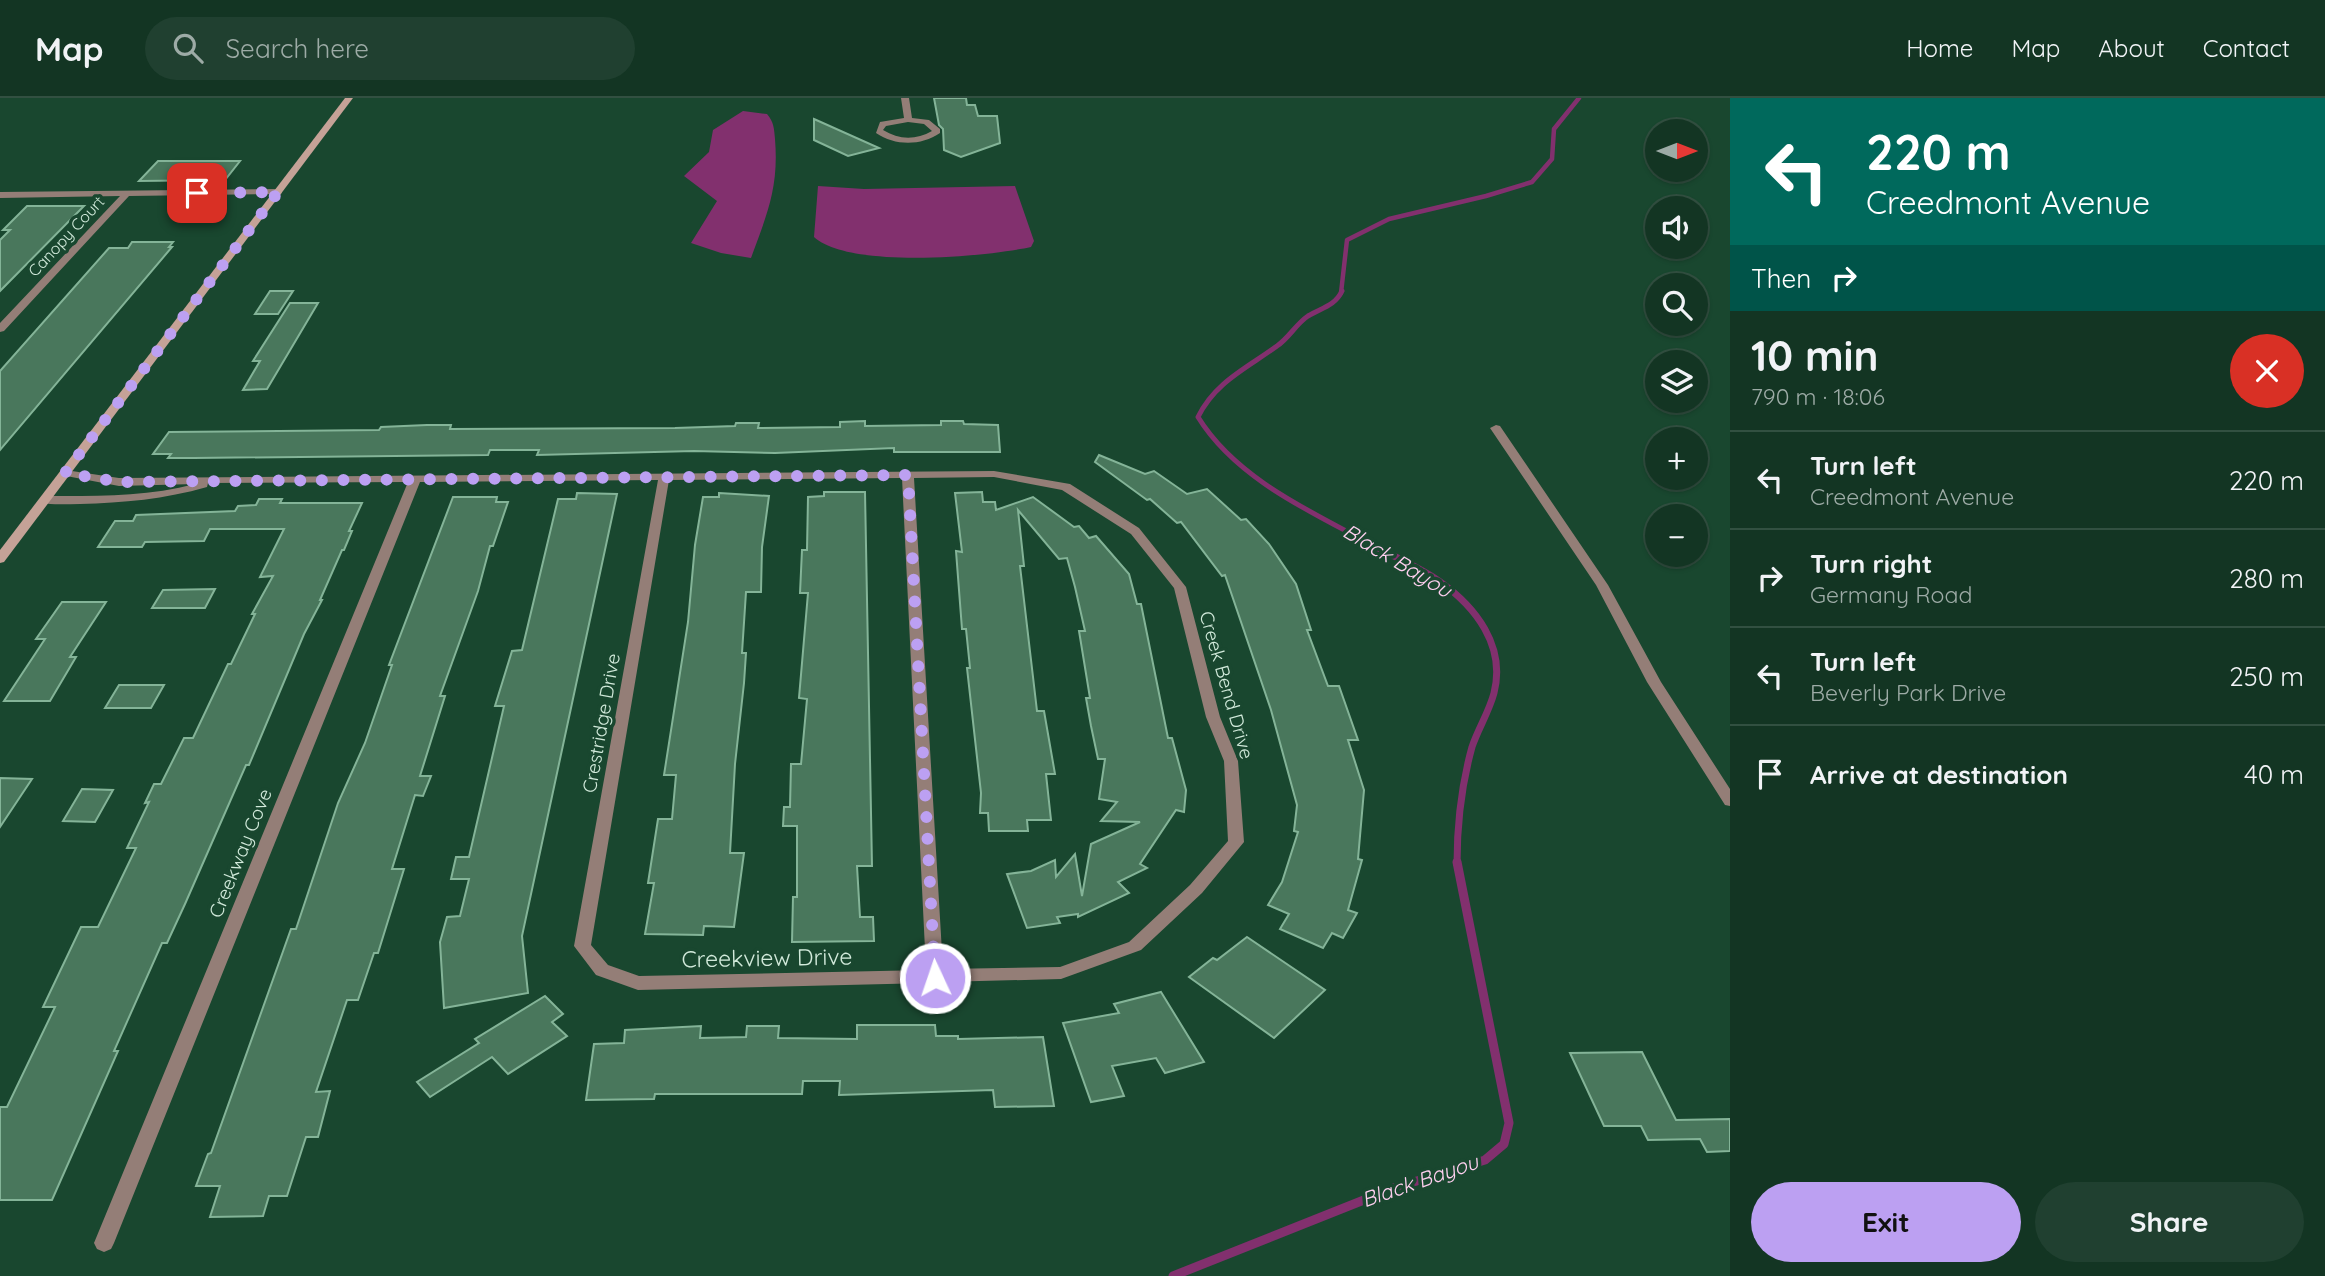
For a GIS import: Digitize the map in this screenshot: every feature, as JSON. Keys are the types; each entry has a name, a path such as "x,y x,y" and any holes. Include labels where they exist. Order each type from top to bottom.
{"main road":[{"path":"0,559 349,98"}],"street":[{"path":"905,98 908,120"},
{"path":"908,120 926,122 936,127 936,131 930,136 904,140 888,137 879,131 883,124 908,120"},
{"path":"0,195 127,195 160,201 274,197"},
{"name":"Canopy Court","path":"0,330 127,195"},
{"path":"1496,428 1602,585 1654,682 1730,801"},
{"name":"Creek Bend Drive","path":"65,473 119,482 994,474 1066,486 1135,531 1180,587 1213,717 1231,761 1236,842 1196,889 1135,946 1061,973 935,978"},
{"path":"908,475 935,978"},
{"name":"Crestridge Drive","path":"602,970 582,946 664,477"},
{"name":"Creekway Cove","path":"104,1243 415,479"},
{"path":"45,500 134,498 174,494 220,480"},
{"name":"Creekview Drive","path":"602,970 638,983 935,978"}],"shaded area":[{"path":"743,111 767,114 774,129 776,156 767,214 751,258 721,253 691,243 717,201 684,176 709,152 713,130"},
{"path":"818,186 864,189 1015,186 1034,241 1031,247 1010,251 918,258 886,257 831,247 814,237"}],"building":[{"path":"934,98 966,98 967,105 975,105 978,116 997,116 1000,143 961,157 944,150 943,129 939,125"},
{"path":"814,119 879,148 848,156 814,140"},
{"path":"158,161 240,161 225,180 139,181"},
{"path":"27,206 84,206 0,291 0,240 10,230 3,230"},
{"path":"132,242 173,242 169,247 172,247 0,450 0,371 109,248 128,248"},
{"path":"270,291 293,291 278,314 255,314"},
{"path":"290,303 318,303 267,389 243,390 260,361 253,361"},
{"path":"865,421 865,426 941,425 941,421 998,425 1000,452 894,452 894,448 775,453 694,451 537,455 539,450 490,450 488,455 194,458 168,458 171,454 153,454 169,432 379,430 381,427 427,425 451,425 450,429 675,428 735,426 736,423 759,423 758,428 840,427 840,422"},
{"path":"1099,455 1145,474 1154,471 1187,494 1207,489 1241,520 1246,519 1269,544 1296,584 1311,630 1307,630 1328,686 1339,686 1358,740 1348,740 1364,790 1358,859 1362,860 1348,910 1357,913 1343,938 1332,933 1323,948 1280,929 1289,914 1268,905 1282,882 1298,832 1294,831 1297,805 1271,710 1225,575 1222,576 1181,522 1177,523 1150,499 1147,500 1095,462"},
{"path":"824,492 865,492 872,866 857,866 860,917 873,917 874,941 792,942 793,897 797,897 797,826 783,826 784,807 790,807 791,764 801,764 807,699 799,698 808,593 800,593 802,550 807,550 808,497 824,496"},
{"path":"982,492 983,502 995,502 996,510 1033,497 1074,527 1079,526 1089,538 1096,536 1129,574 1137,604 1141,604 1168,738 1172,738 1186,790 1184,812 1176,810 1140,864 1147,868 1118,882 1129,893 1078,917 1078,914 1057,917 1060,923 1027,928 1007,874 1031,871 1055,860 1056,877 1075,854 1082,896 1091,844 1140,822 1101,821 1117,802 1099,799 1105,759 1098,759 1086,698 1090,698 1079,631 1085,631 1075,587 1067,558 1059,559 1018,510 1024,566 1020,566 1037,711 1044,711 1055,774 1046,774 1051,820 1027,820 1028,831 989,831 988,813 980,813 981,793 967,668 970,668 966,629 962,629 956,551 962,552 955,493"},
{"path":"577,493 617,494 522,936 528,993 444,1008 440,942 447,917 460,916 469,879 451,879 456,857 469,857 504,706 495,706 512,651 522,650 558,499 576,499"},
{"path":"719,493 769,496 762,547 761,592 746,592 742,653 746,653 735,764 730,853 744,853 734,927 704,926 703,935 645,934 654,883 648,883 658,819 672,819 676,775 664,775 688,622 695,545 703,497 719,497"},
{"path":"453,497 497,497 496,502 508,502 493,546 490,546 478,591 440,696 445,696 420,776 431,776 423,796 415,795 392,869 404,869 378,953 374,953 358,1000 347,1000 316,1092 330,1091 318,1137 306,1137 287,1196 269,1196 263,1216 210,1217 220,1186 196,1186 208,1154 211,1153 291,929 296,929 338,803 365,743 392,665 389,665"},
{"path":"259,499 282,499 280,503 362,503 249,765 246,765 167,943 162,943 52,1200 0,1200 0,1107 7,1107 55,1007 43,1007 81,927 98,927 136,848 127,848 149,802 145,803 154,784 161,784 184,738 193,738 228,664 231,664 255,614 252,614 273,576 260,577 284,529 210,529 204,541 145,542 142,547 98,547 115,521 133,521 136,515 235,511 238,506 256,505"},
{"path":"215,589 205,608 152,608 163,590"},
{"path":"62,602 106,602 70,657 76,657 50,701 4,701 45,639 36,639"},
{"path":"119,685 164,685 151,708 105,708"},
{"path":"0,778 32,779 0,827"},
{"path":"82,789 113,790 95,822 63,821"},
{"path":"1247,937 1325,990 1274,1038 1189,977"},
{"path":"1161,992 1204,1062 1165,1073 1156,1058 1112,1066 1124,1096 1091,1102 1063,1023 1119,1013 1114,1004"},
{"path":"545,996 563,1014 552,1022 567,1036 508,1074 492,1057 430,1097 417,1082 479,1043 475,1039"},
{"path":"857,1025 935,1025 936,1036 958,1036 958,1039 1043,1037 1054,1106 995,1107 993,1090 839,1095 840,1081 803,1081 802,1094 655,1094 654,1099 586,1100 594,1044 624,1043 625,1030 701,1026 700,1038 746,1037 747,1026 779,1026 778,1038 857,1039"},
{"path":"1642,1052 1676,1120 1730,1119 1730,1151 1707,1152 1700,1139 1648,1140 1641,1126 1604,1126 1570,1053"}],"waterway":[{"name":"Black Bayou","path":"1341,293 1347,240 1389,219 1532,182 1552,159 1554,129 1579,98"},
{"name":"Black Bayou","path":"1341,293 1332,303 1308,316 1281,343 1223,385 1213,394 1198,417 1213,438 1252,474 1297,504 1367,542"},
{"name":"Black Bayou","path":"1364,541 1421,570 1452,591 1476,615 1492,644 1497,676 1494,693 1468,761 1461,805 1457,862"},
{"name":"Black Bayou","path":"1173,1276 1394,1188 1485,1160 1504,1144 1509,1123 1457,862"}],"route":[{"path":"197,193 278,192 65,473 119,482 908,475 935,978"}]}
